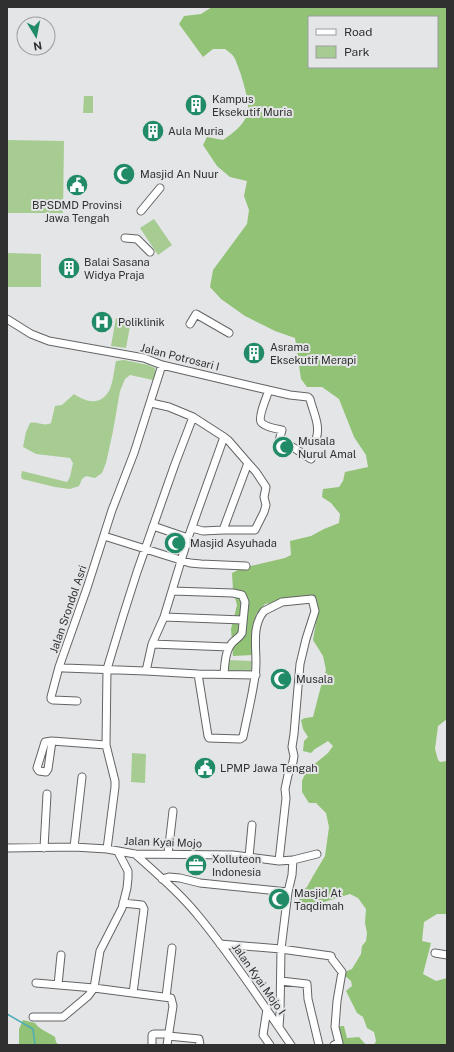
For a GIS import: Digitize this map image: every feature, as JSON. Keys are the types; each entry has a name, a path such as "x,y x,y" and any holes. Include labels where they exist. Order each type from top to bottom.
{"street":[{"path":"141,212 160,188"},
{"path":"125,238 137,239 150,252"},
{"path":"190,324 196,314 229,333"},
{"name":"Jalan Potrosari I","path":"7,319 31,334 49,341 144,358 162,364 290,395 304,396 310,399 317,424 318,435 316,439"},
{"name":"Jalan Srondol Asri","path":"162,364 151,403 112,510 87,588 59,667 198,674 256,675"},
{"path":"269,390 261,415 261,422 282,430 279,441 291,446 311,459"},
{"path":"151,403 169,407 193,417 224,437 256,472 266,487 264,496 266,504 264,512 255,530 203,531 192,528"},
{"path":"107,849 115,781 106,745 107,669 122,616 193,417"},
{"path":"146,671 152,644 164,617 180,560 224,437"},
{"path":"223,530 248,464"},
{"path":"153,526 188,538"},
{"path":"104,536 180,560 201,564 246,566"},
{"path":"172,591 233,593 242,595 245,602 242,635 232,643 229,648 224,674"},
{"path":"198,674 209,738 238,740 243,737 256,675 256,631 258,622 263,612 282,602 312,599 315,611 300,664 292,747 294,756 285,790 286,798 279,861"},
{"path":"164,617 243,620"},
{"path":"152,644 229,648"},
{"path":"59,667 51,699 77,701"},
{"path":"52,741 106,745"},
{"path":"74,848 82,777"},
{"path":"44,848 47,794"},
{"path":"168,854 173,811"},
{"path":"249,857 252,825"},
{"name":"Jalan Kyai Mojo","path":"7,848 107,849 135,854 233,855 279,861 293,860 318,854"},
{"path":"34,1017 63,1018 88,996 94,988 100,951 122,908 127,888 128,873 118,852"},
{"name":"Jalan Kyai Mojo I","path":"135,854 176,891 200,917 291,1045"},
{"name":"Jalan Kyai Mojo I","path":"279,1027 281,949 293,860"},
{"path":"162,878 180,878 200,883 288,892"},
{"path":"123,903 142,906 144,909 133,993"},
{"name":"Jalan Kyai Mojo I","path":"220,944 281,949 331,956 342,972 337,1001 335,1026 339,1043 334,1045"},
{"path":"166,997 172,948"},
{"path":"435,953 447,954"},
{"path":"58,985 61,955"},
{"path":"281,981 307,984 308,999 319,1045"},
{"path":"36,983 94,988 171,998 173,1004 167,1045"},
{"path":"262,1045 266,1010"},
{"path":"152,1045 152,1035 154,1034 199,1039 200,1045"},
{"path":"263,1035 270,1045"}],"green space":[{"path":"212,7 447,7 447,719 438,726 435,749 440,762 447,761 447,914 437,914 424,922 422,941 431,943 423,974 436,981 447,978 447,1045 374,1045 376,1041 374,1032 367,1028 363,1017 357,1013 346,991 352,986 351,981 344,975 347,971 352,969 361,954 362,946 366,941 366,909 358,898 350,894 324,902 324,909 315,911 303,908 299,899 301,892 307,887 325,856 329,827 326,813 316,803 309,803 302,792 302,781 306,771 328,753 333,746 328,741 311,753 303,751 304,741 308,737 303,729 301,720 313,717 326,670 323,656 313,640 318,603 312,600 299,599 265,604 256,614 253,655 233,656 231,629 237,605 233,590 232,573 242,568 285,558 291,555 290,541 311,536 339,523 340,514 331,503 322,497 323,489 339,487 343,481 345,472 368,467 366,455 354,437 339,399 322,387 307,387 301,379 295,338 275,331 245,316 221,299 210,287 213,270 247,224 249,210 244,196 247,181 230,177 217,166 203,145 207,137 223,140 231,135 244,121 248,113 248,102 239,68 233,56 225,49 213,49 203,57 179,24 184,16 201,14"},
{"path":"84,96 93,96 93,113 83,113"},
{"path":"7,140 64,141 63,213 7,213"},
{"path":"154,219 172,245 158,255 140,228"},
{"path":"7,253 41,254 41,287 7,287"},
{"path":"116,318 131,321 126,348 111,346"},
{"path":"124,360 148,365 155,368 156,373 153,380 130,375 125,379 120,391 106,463 102,473 95,478 86,476 82,479 79,486 70,489 22,479 22,471 67,482 70,477 73,463 70,458 36,454 23,447 26,432 30,423 51,423 55,406 62,405 74,394 82,399 91,401 103,398 111,387 116,361"},
{"path":"227,660 252,661 251,673 227,672"},
{"path":"132,753 146,754 145,783 131,782"},
{"path":"23,1020 35,1023 55,1037 56,1042 59,1045 19,1045 19,1029"},
{"path":"344,1026 347,1038 359,1037 366,1045 343,1045 340,1042 337,1028"}],"waterway":[{"path":"7,1014 33,1029 35,1045"}],"place":[{"name":"Kampus Eksekutif Muria","path":"196,105"},
{"name":"Aula Muria","path":"153,131"},
{"name":"Masjid An Nuur","path":"124,174"},
{"name":"BPSDMD Provinsi Jawa Tengah","path":"77,185"},
{"name":"Balai Sasana Widya Praja","path":"69,268"},
{"name":"Poliklinik","path":"102,322"},
{"name":"Asrama Eksekutif Merapi","path":"254,353"},
{"name":"Musala Nurul Amal","path":"283,447"},
{"name":"Masjid Asyuhada","path":"175,543"},
{"name":"Musala","path":"281,679"},
{"name":"LPMP Jawa Tengah","path":"205,768"},
{"name":"Xolluteon Indonesia","path":"196,865"},
{"name":"Masjid At Taqdimah","path":"279,899"}]}
